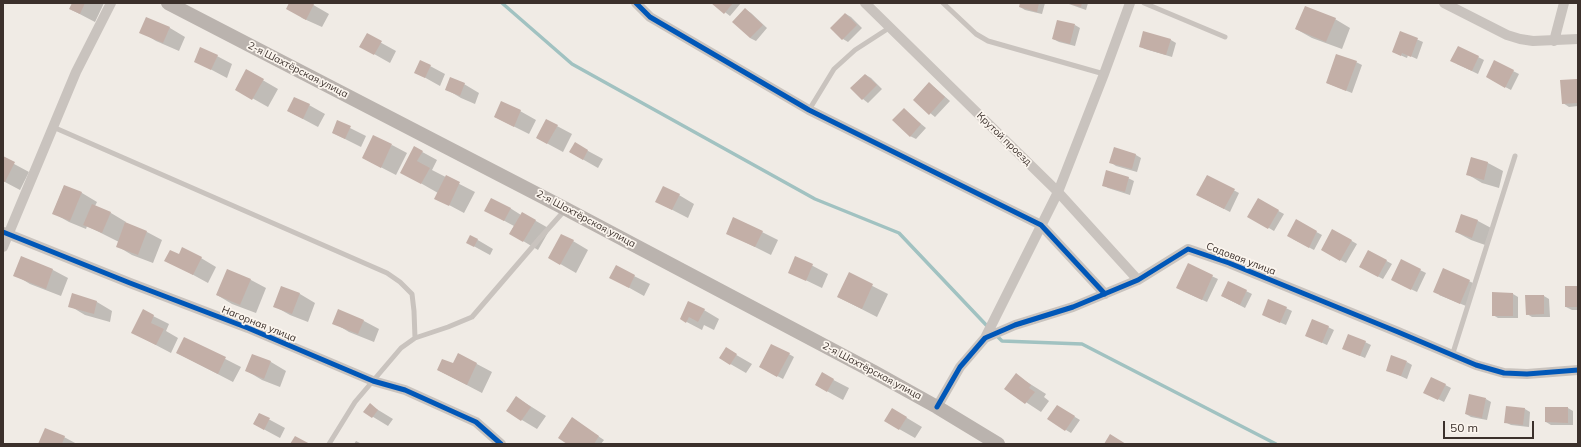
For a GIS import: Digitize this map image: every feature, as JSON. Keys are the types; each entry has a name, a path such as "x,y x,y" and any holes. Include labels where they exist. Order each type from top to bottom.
{"main road":[{"name":"2-я Шахтёрская улица","path":"168,3 566,209 937,407 998,444"}],"street":[{"path":"3,247 6,233 76,72 111,3"},
{"path":"636,3 650,17 808,110 1041,225 1105,294"},
{"name":"Крутой проезд","path":"865,3 1058,192 1138,280"},
{"path":"985,338 1058,192 1130,3"},
{"path":"1444,3 1507,35 1533,41 1578,39"},
{"path":"1554,41 1564,3"},
{"name":"Нагорная улица","path":"6,233 130,283 248,328 373,381 405,390 476,422 501,444"},
{"name":"Садовая улица","path":"937,407 960,367 985,338 1015,325 1072,307 1138,280 1188,249 1266,278 1476,365 1504,373 1527,374 1578,370"}],"lane":[{"path":"943,3 976,34 988,41 1104,74"},
{"path":"1144,3 1225,37"},
{"path":"808,110 834,69 855,50 889,28"},
{"path":"53,126 387,273 400,282 412,294 415,338"},
{"path":"1452,356 1515,156"},
{"path":"329,444 355,402 401,348 415,338 448,328 472,318 566,209"}],"building":[{"path":"72,3 85,3 80,14 69,9"},
{"path":"289,3 314,4 306,20 286,9"},
{"path":"711,3 733,3 724,14"},
{"path":"1020,3 1039,3 1037,12 1019,7"},
{"path":"1067,3 1082,3 1081,7"},
{"path":"1305,6 1336,18 1326,42 1295,29"},
{"path":"745,8 763,25 750,38 732,22"},
{"path":"845,13 857,25 842,40 830,28"},
{"path":"146,17 170,27 163,43 139,33"},
{"path":"1057,20 1075,24 1070,44 1052,39"},
{"path":"1143,31 1171,39 1166,55 1139,47"},
{"path":"1400,31 1418,38 1411,57 1402,53 1401,56 1392,52"},
{"path":"367,33 382,41 374,55 359,47"},
{"path":"1458,46 1479,56 1472,71 1450,61"},
{"path":"200,47 218,55 211,70 194,62"},
{"path":"1336,54 1357,61 1346,91 1326,83"},
{"path":"420,60 431,65 425,78 414,73"},
{"path":"1494,60 1514,70 1505,88 1486,77"},
{"path":"246,69 264,79 252,100 235,90"},
{"path":"865,74 877,85 862,100 850,88"},
{"path":"450,77 465,83 460,96 445,90"},
{"path":"1577,79 1578,103 1562,104 1560,80"},
{"path":"929,82 945,97 929,115 913,100"},
{"path":"294,97 310,104 303,119 287,111"},
{"path":"501,101 521,110 514,127 494,117"},
{"path":"904,108 921,124 910,137 892,120"},
{"path":"546,119 558,125 547,144 536,138"},
{"path":"337,120 351,126 345,139 332,133"},
{"path":"373,135 392,144 381,168 362,158"},
{"path":"575,142 588,150 583,160 569,152"},
{"path":"414,146 423,151 417,161 430,168 421,184 400,173"},
{"path":"1114,147 1136,154 1132,169 1109,163"},
{"path":"3,156 15,162 5,182 3,181"},
{"path":"1471,157 1488,162 1484,180 1466,175"},
{"path":"1106,170 1129,177 1125,192 1102,186"},
{"path":"446,175 460,182 449,206 434,199"},
{"path":"1207,175 1235,189 1224,209 1196,195"},
{"path":"64,185 82,192 70,221 52,214"},
{"path":"663,186 680,194 672,210 655,202"},
{"path":"491,198 511,208 504,221 484,211"},
{"path":"1258,198 1279,210 1268,229 1247,217"},
{"path":"92,204 111,212 102,233 83,225"},
{"path":"522,212 536,220 523,242 509,234"},
{"path":"1461,214 1478,220 1472,238 1455,232"},
{"path":"733,217 763,231 755,247 726,234"},
{"path":"1296,219 1317,231 1309,248 1287,236"},
{"path":"125,222 147,231 138,255 116,247"},
{"path":"1332,229 1352,240 1340,261 1321,250"},
{"path":"561,234 574,240 560,265 548,258"},
{"path":"470,235 478,239 474,247 466,243"},
{"path":"182,247 202,257 193,275 164,261 170,250 179,254"},
{"path":"1368,250 1387,260 1378,277 1359,267"},
{"path":"21,256 53,269 46,289 13,276"},
{"path":"795,256 813,264 806,281 788,273"},
{"path":"1401,259 1421,269 1411,290 1391,280"},
{"path":"1188,263 1213,275 1202,300 1176,288"},
{"path":"616,265 635,275 629,288 609,278"},
{"path":"1443,268 1470,280 1460,304 1433,292"},
{"path":"227,269 251,279 240,305 216,295"},
{"path":"849,272 873,284 862,309 837,297"},
{"path":"1228,281 1247,290 1240,305 1221,296"},
{"path":"281,286 300,293 292,314 273,307"},
{"path":"1565,286 1578,286 1578,307 1565,307"},
{"path":"1492,292 1513,293 1513,316 1492,316"},
{"path":"72,293 97,301 94,314 68,307"},
{"path":"1525,295 1544,295 1544,314 1526,315"},
{"path":"1268,299 1287,307 1280,323 1262,315"},
{"path":"688,301 705,309 698,322 689,317 686,323 680,319"},
{"path":"143,309 154,315 151,323 164,329 156,345 131,333"},
{"path":"338,309 364,320 358,334 332,324"},
{"path":"1312,319 1329,326 1322,343 1305,336"},
{"path":"1348,334 1366,341 1360,356 1342,349"},
{"path":"184,337 226,357 218,374 176,353"},
{"path":"771,344 790,353 777,377 759,367"},
{"path":"726,347 737,354 730,365 719,358"},
{"path":"458,353 477,363 467,385 437,370 442,359 453,363"},
{"path":"252,354 271,361 264,379 245,371"},
{"path":"1391,355 1407,361 1401,376 1386,371"},
{"path":"822,372 834,379 827,392 815,385"},
{"path":"1016,373 1031,385 1029,388 1035,392 1025,404 1004,389"},
{"path":"1431,377 1446,384 1438,400 1423,393"},
{"path":"1469,394 1486,398 1482,418 1465,414"},
{"path":"516,396 531,407 521,421 506,411"},
{"path":"370,403 378,410 372,418 363,412"},
{"path":"1057,405 1075,416 1065,431 1047,419"},
{"path":"1506,406 1525,408 1523,425 1504,423"},
{"path":"1545,407 1568,407 1568,423 1545,422"},
{"path":"892,408 907,417 899,430 884,421"},
{"path":"259,413 270,418 264,430 253,424"},
{"path":"572,417 599,436 594,444 567,444 558,438"},
{"path":"45,428 65,436 62,444 38,444"},
{"path":"1110,434 1126,444 1104,444"},
{"path":"295,436 310,444 290,444"}],"waterway":[{"path":"502,3 572,64 815,199 899,233 989,328"},
{"path":"996,335 1002,341 1082,344 1276,444"}],"cycle path":[{"path":"636,3 650,17 809,110 1041,225 1105,294"},
{"path":"3,232 248,328 373,381 405,390 476,422 501,444"},
{"path":"937,407 960,367 985,338 1015,325 1073,307 1138,280 1188,249 1229,263 1476,365 1504,373 1527,374 1578,370"}]}
